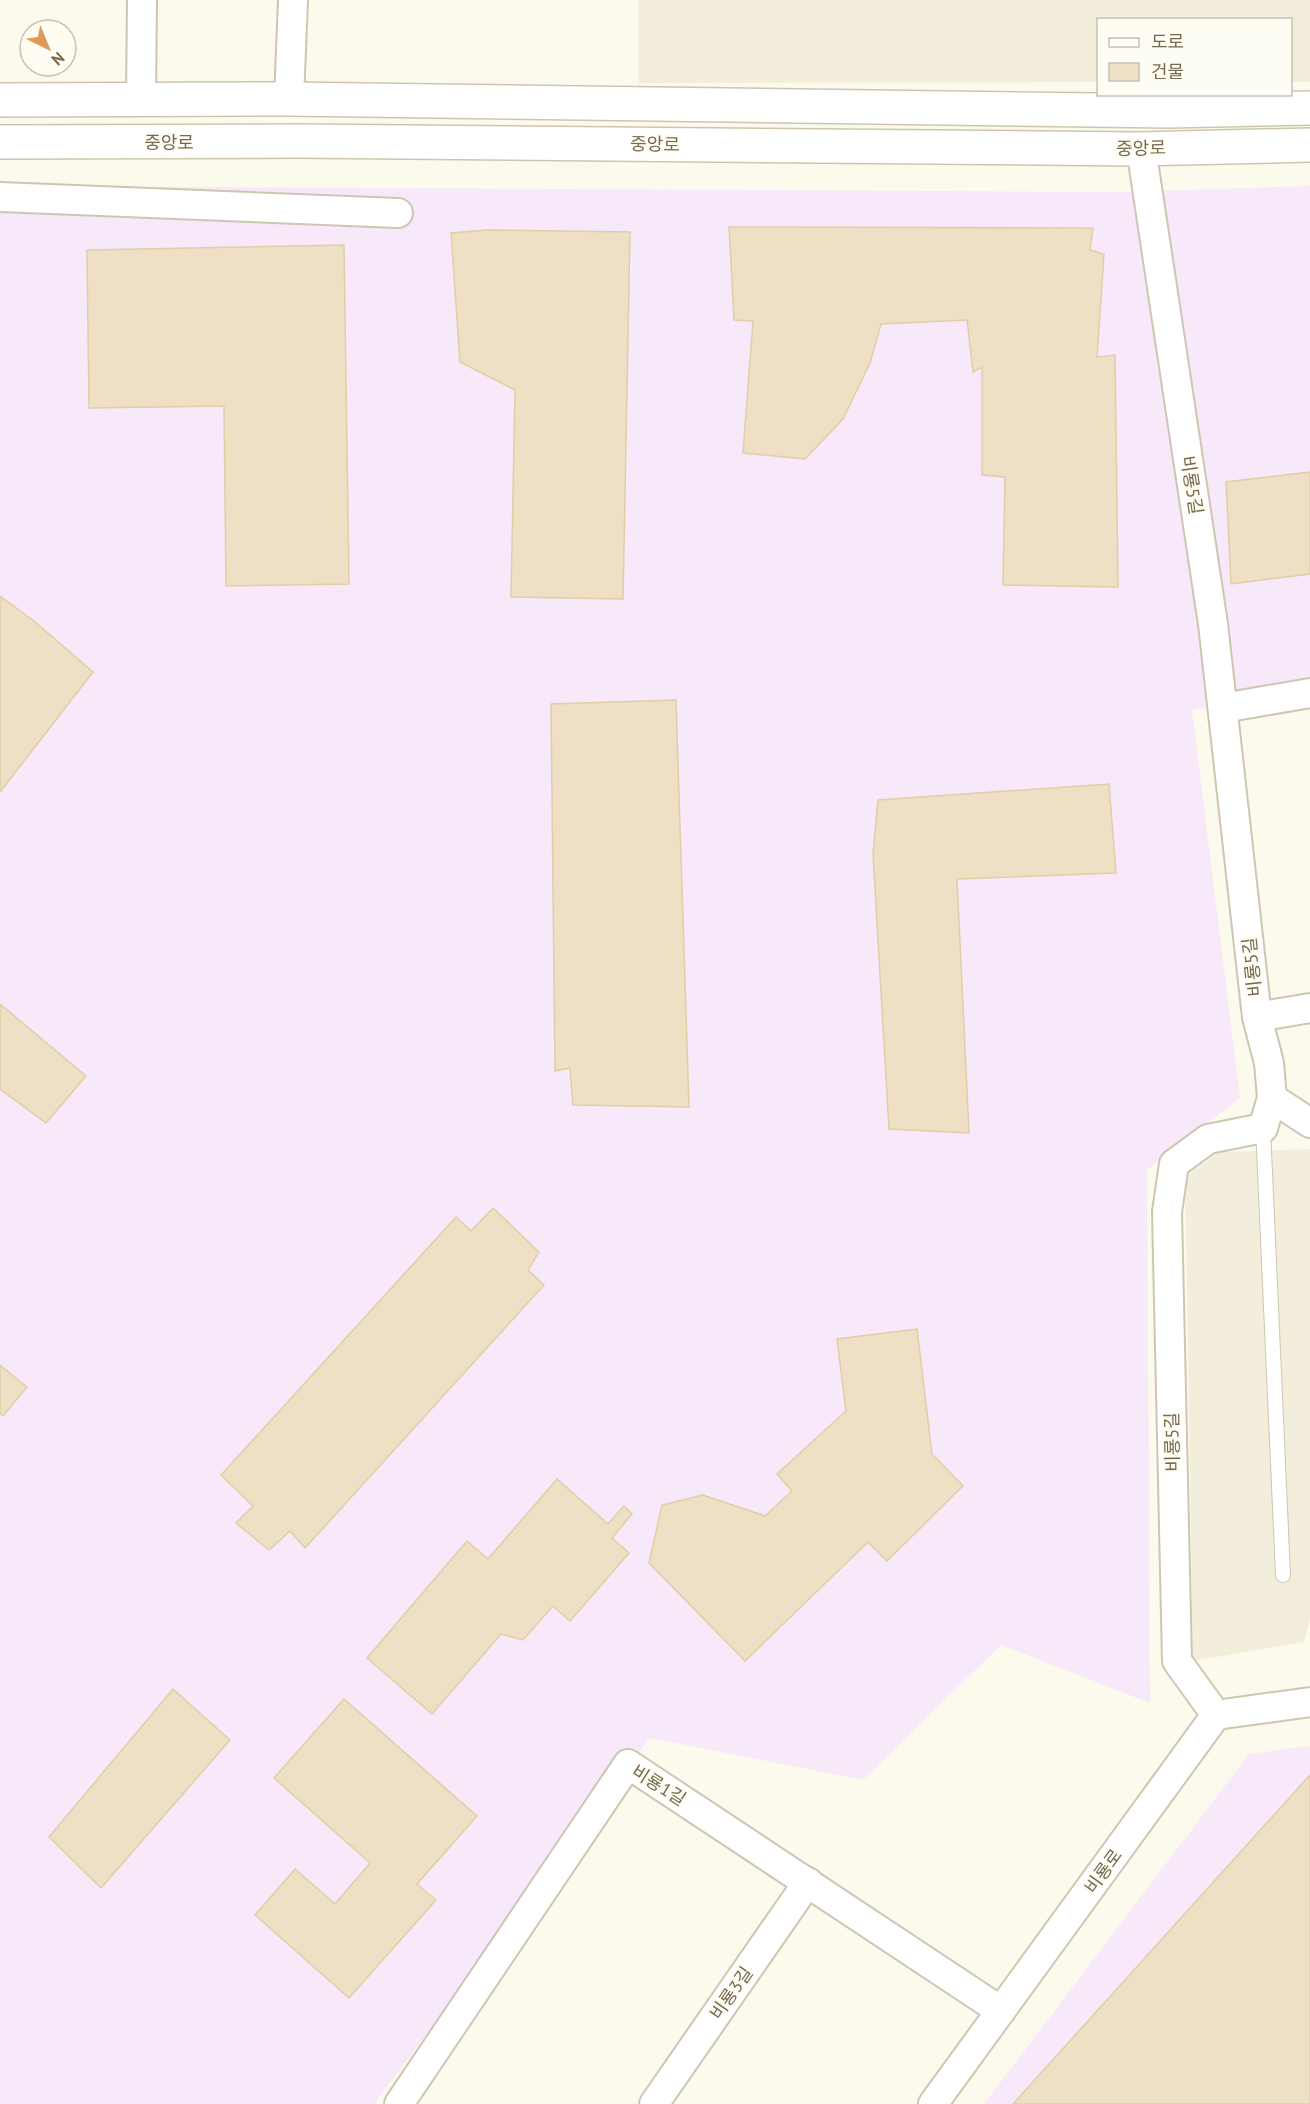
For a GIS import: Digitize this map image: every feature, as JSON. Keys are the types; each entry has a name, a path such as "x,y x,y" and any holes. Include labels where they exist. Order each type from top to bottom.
{"main road":[{"name":"중앙로","path":"0,100 290,99 1169,111 1310,108"},
{"name":"중앙로","path":"0,142 299,141 1141,148 1310,145"}],"street":[{"path":"141,99 142,0"},
{"path":"290,99 293,0"},
{"name":"비룡5길","path":"1141,148 1213,624 1257,1017 1269,1063 1272,1098 1263,1128 1208,1139 1174,1164 1167,1212 1177,1662 1216,1715"},
{"path":"0,197 398,213"},
{"path":"1223,708 1310,693"},
{"path":"1257,1017 1310,1008"},
{"path":"1272,1098 1310,1123"},
{"path":"1216,1715 1310,1702"},
{"name":"비룡로","path":"933,2104 1216,1715"},
{"name":"비룡1길","path":"399,2104 628,1764 1001,2011"},
{"name":"비룡3길","path":"654,2104 808,1882"}],"lane":[{"path":"1263,1128 1283,1575"}],"shaded area":[{"path":"639,0 1310,0 1310,82 1292,82 1292,18 1097,18 1097,82 639,83"},
{"path":"0,186 1125,192 1310,186 1310,684 1192,710 1240,1098 1147,1170 1150,1703 1001,1645 863,1780 650,1738 374,2104 0,2104"},
{"path":"1310,1149 1310,1618 1304,1642 1193,1661 1185,1177 1219,1152"},
{"path":"1310,1746 1310,2104 984,2104 1249,1754"}],"building":[{"path":"729,227 1093,228 1090,250 1104,254 1097,357 1115,355 1118,587 1003,585 1005,477 982,475 982,367 973,372 967,320 881,324 870,363 843,419 805,459 743,453 753,321 734,320"},
{"path":"488,230 630,232 623,599 511,597 515,390 460,362 451,233"},
{"path":"344,245 349,584 226,586 224,406 89,408 87,250"},
{"path":"1310,472 1310,574 1231,584 1226,482"},
{"path":"0,596 34,621 93,672 0,792"},
{"path":"676,700 689,1107 573,1105 570,1068 555,1071 551,704"},
{"path":"1109,784 1116,873 957,879 969,1133 889,1129 873,854 878,800"},
{"path":"0,1004 86,1076 46,1123 0,1089"},
{"path":"493,1208 539,1252 528,1270 544,1285 305,1548 290,1531 269,1550 236,1523 253,1506 221,1475 456,1217 471,1231"},
{"path":"917,1329 932,1454 963,1486 887,1561 868,1542 745,1661 649,1563 662,1505 703,1495 765,1516 792,1491 777,1474 846,1411 837,1339"},
{"path":"0,1365 27,1387 3,1416 0,1413"},
{"path":"557,1479 608,1524 624,1506 632,1514 612,1538 629,1553 570,1621 553,1606 523,1640 501,1634 432,1714 367,1658 467,1541 488,1559"},
{"path":"173,1689 230,1740 101,1888 49,1837"},
{"path":"344,1699 477,1816 417,1884 436,1900 349,1998 255,1915 295,1869 335,1904 370,1863 274,1778"},
{"path":"1310,1775 1310,2104 1013,2104"}]}
